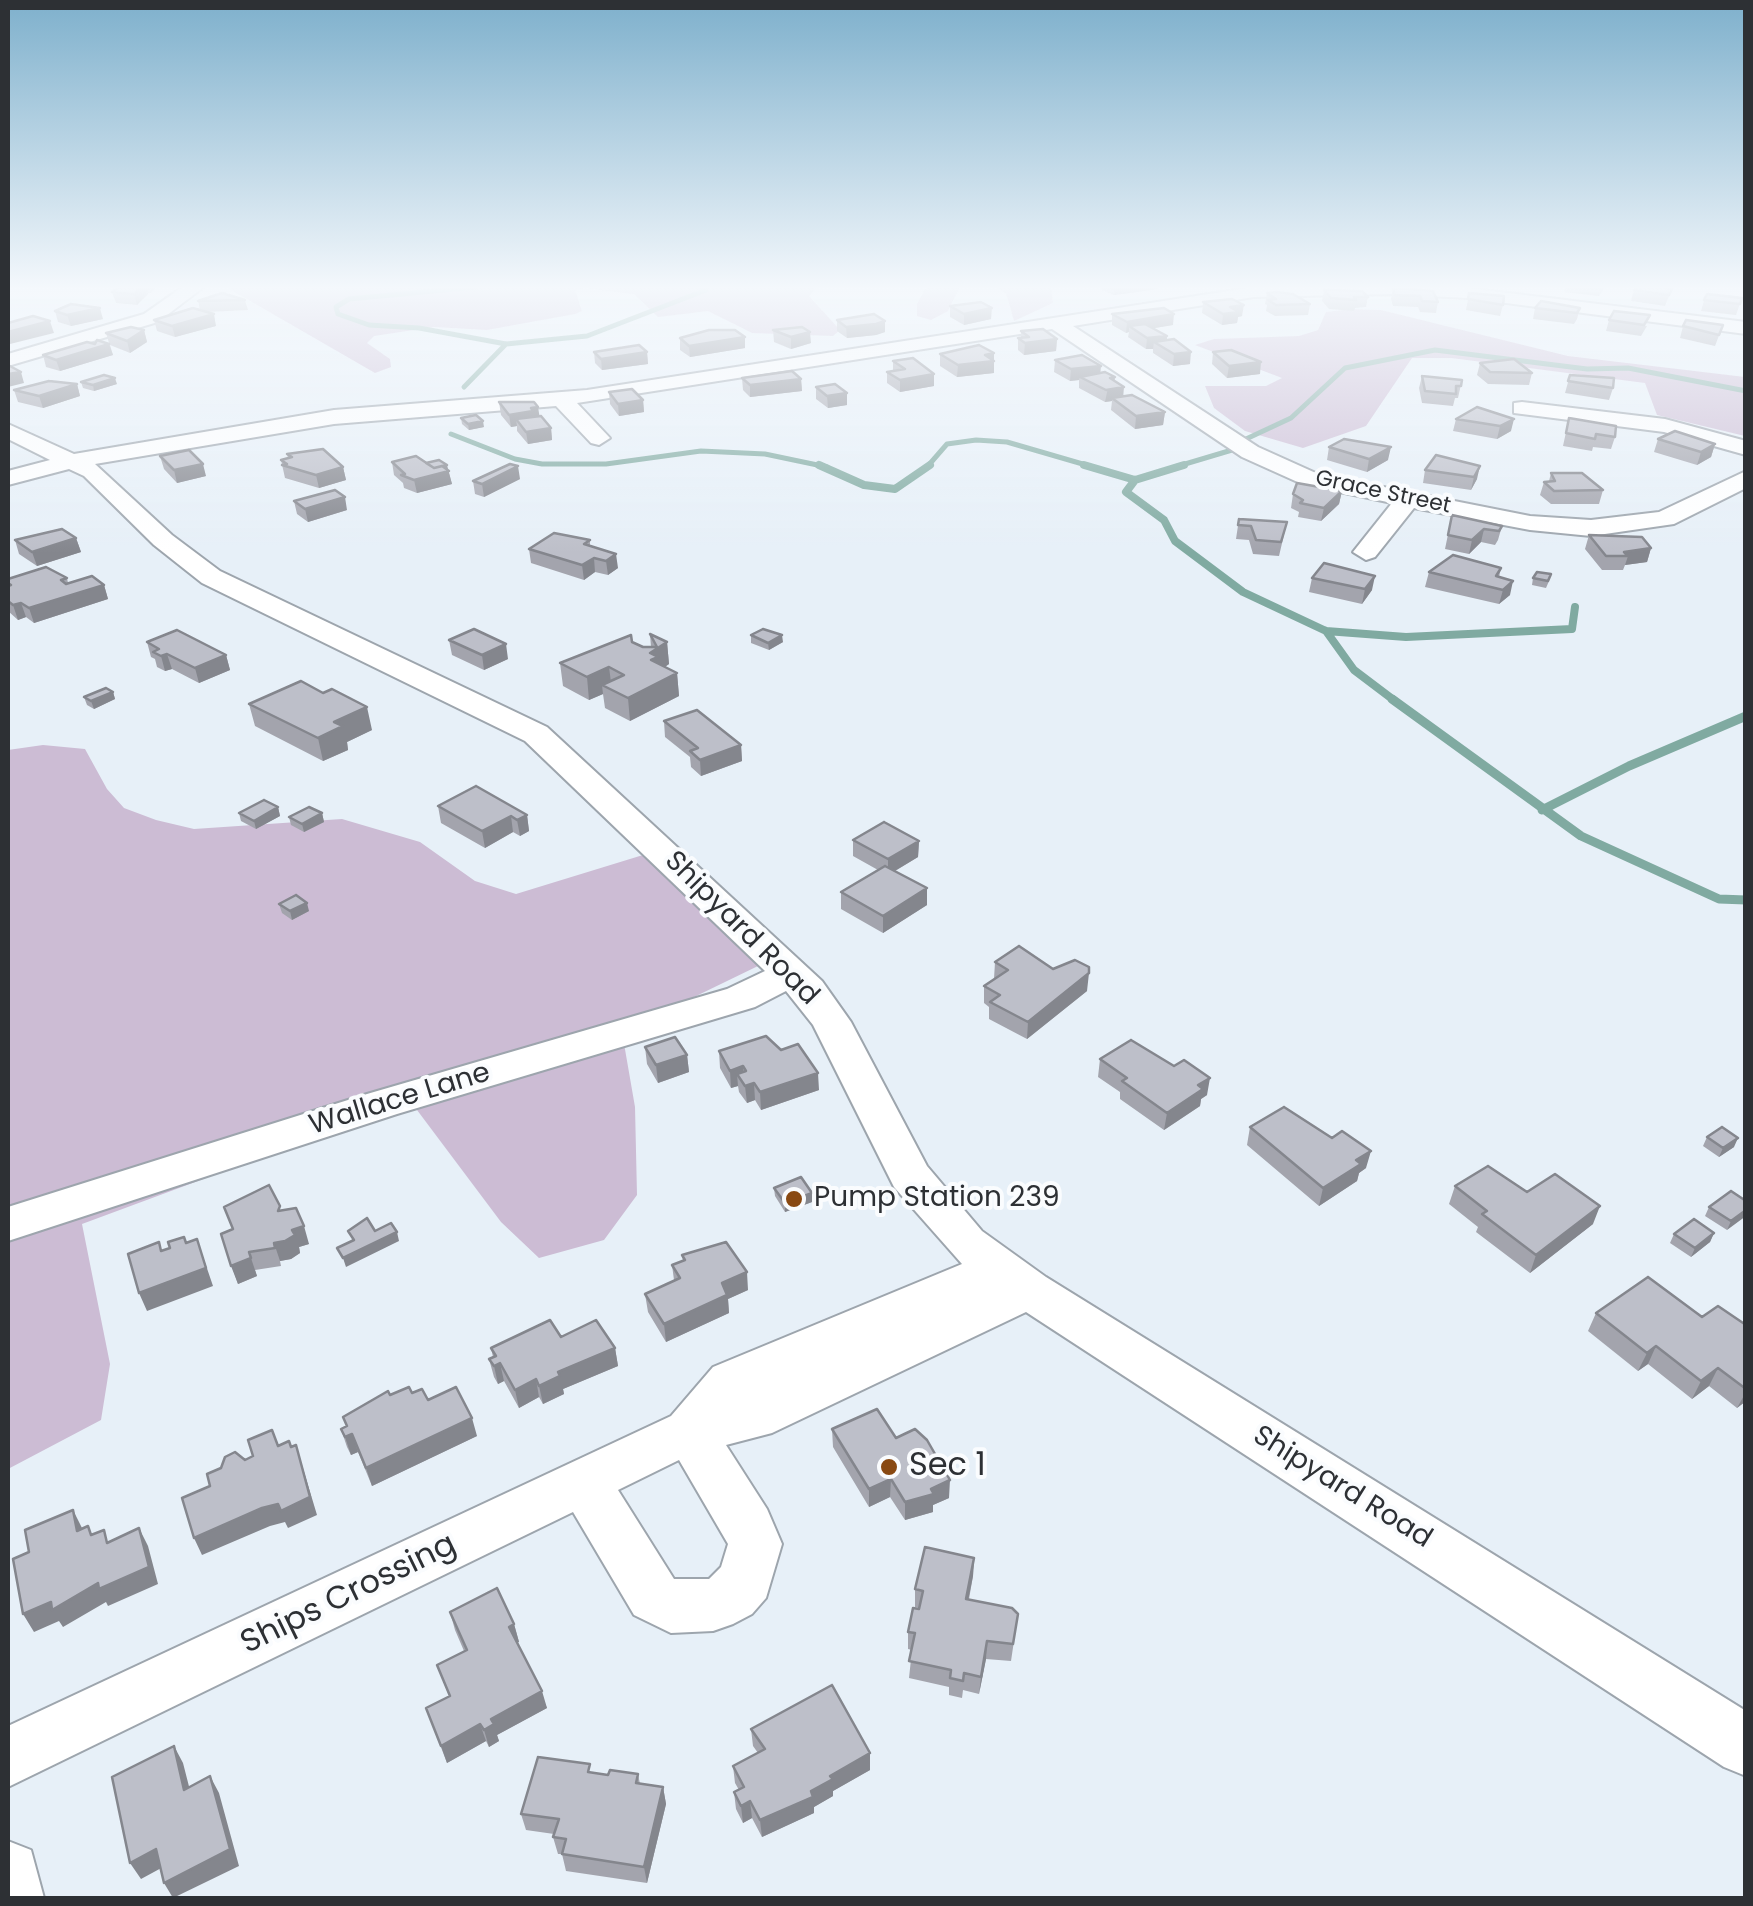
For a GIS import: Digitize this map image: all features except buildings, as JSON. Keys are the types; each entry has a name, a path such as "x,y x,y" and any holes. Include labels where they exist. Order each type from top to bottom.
{"street":[{"path":"8,478 78,460 334,417 561,399 713,375"},
{"name":"Grace Street","path":"1135,375 1264,459 1310,479 1530,524 1604,527 1665,519 1746,478"},
{"path":"561,399 599,438"},
{"path":"1522,408 1665,426 1746,448"},
{"name":"Shipyard Road","path":"8,431 78,460 163,540 211,577 536,734 792,973 831,1022 928,1202 966,1243 1014,1279 1746,1746"},
{"path":"1366,552 1408,500"},
{"name":"Wallace Lane","path":"8,1224 382,1104 740,998 792,973"},
{"name":"Ships Crossing","path":"8,1758 689,1431 731,1382 1014,1279"},
{"path":"584,1482 654,1597 671,1606 712,1606 732,1596 746,1580 755,1544 689,1431"},
{"path":"8,1874 12,1898"}],"shaded area":[{"path":"1274,375 1401,375 1366,426 1303,448 1245,431 1214,408 1205,386 1266,386 1282,378"},
{"path":"1583,375 1745,377 1745,436 1657,415 1645,383"},
{"path":"43,745 85,749 107,789 124,808 156,820 194,829 342,819 420,842 475,881 516,894 643,855 758,966 622,1032 635,1107 637,1195 604,1240 539,1258 501,1222 411,1102 82,1224 110,1364 101,1420 8,1469 8,750"}],"waterway":[{"path":"464,387 476,375"},
{"path":"1246,439 1291,418 1337,375"},
{"path":"1664,375 1746,391"},
{"path":"451,434 515,459 542,464 606,464 701,451 765,454 820,466"},
{"path":"927,467 947,444 976,440 1007,442 1093,467"},
{"path":"1175,467 1232,450"},
{"path":"820,466 864,485 895,489 930,465"},
{"path":"1084,465 1135,480"},
{"path":"1135,480 1184,465"},
{"path":"820,466 827,467"},
{"path":"1135,480 1126,492 1164,520 1175,541 1243,592 1326,631"},
{"path":"1326,631 1406,637 1572,629 1575,607"},
{"path":"1326,631 1354,670 1395,701"},
{"path":"1392,699 1544,809"},
{"path":"1544,809 1629,766 1746,716"},
{"path":"1544,809 1581,836 1719,899 1746,900"}],"place":[{"name":"Pump Station 239","path":"794,1199"},
{"name":"Sec 1","path":"889,1467"}]}
